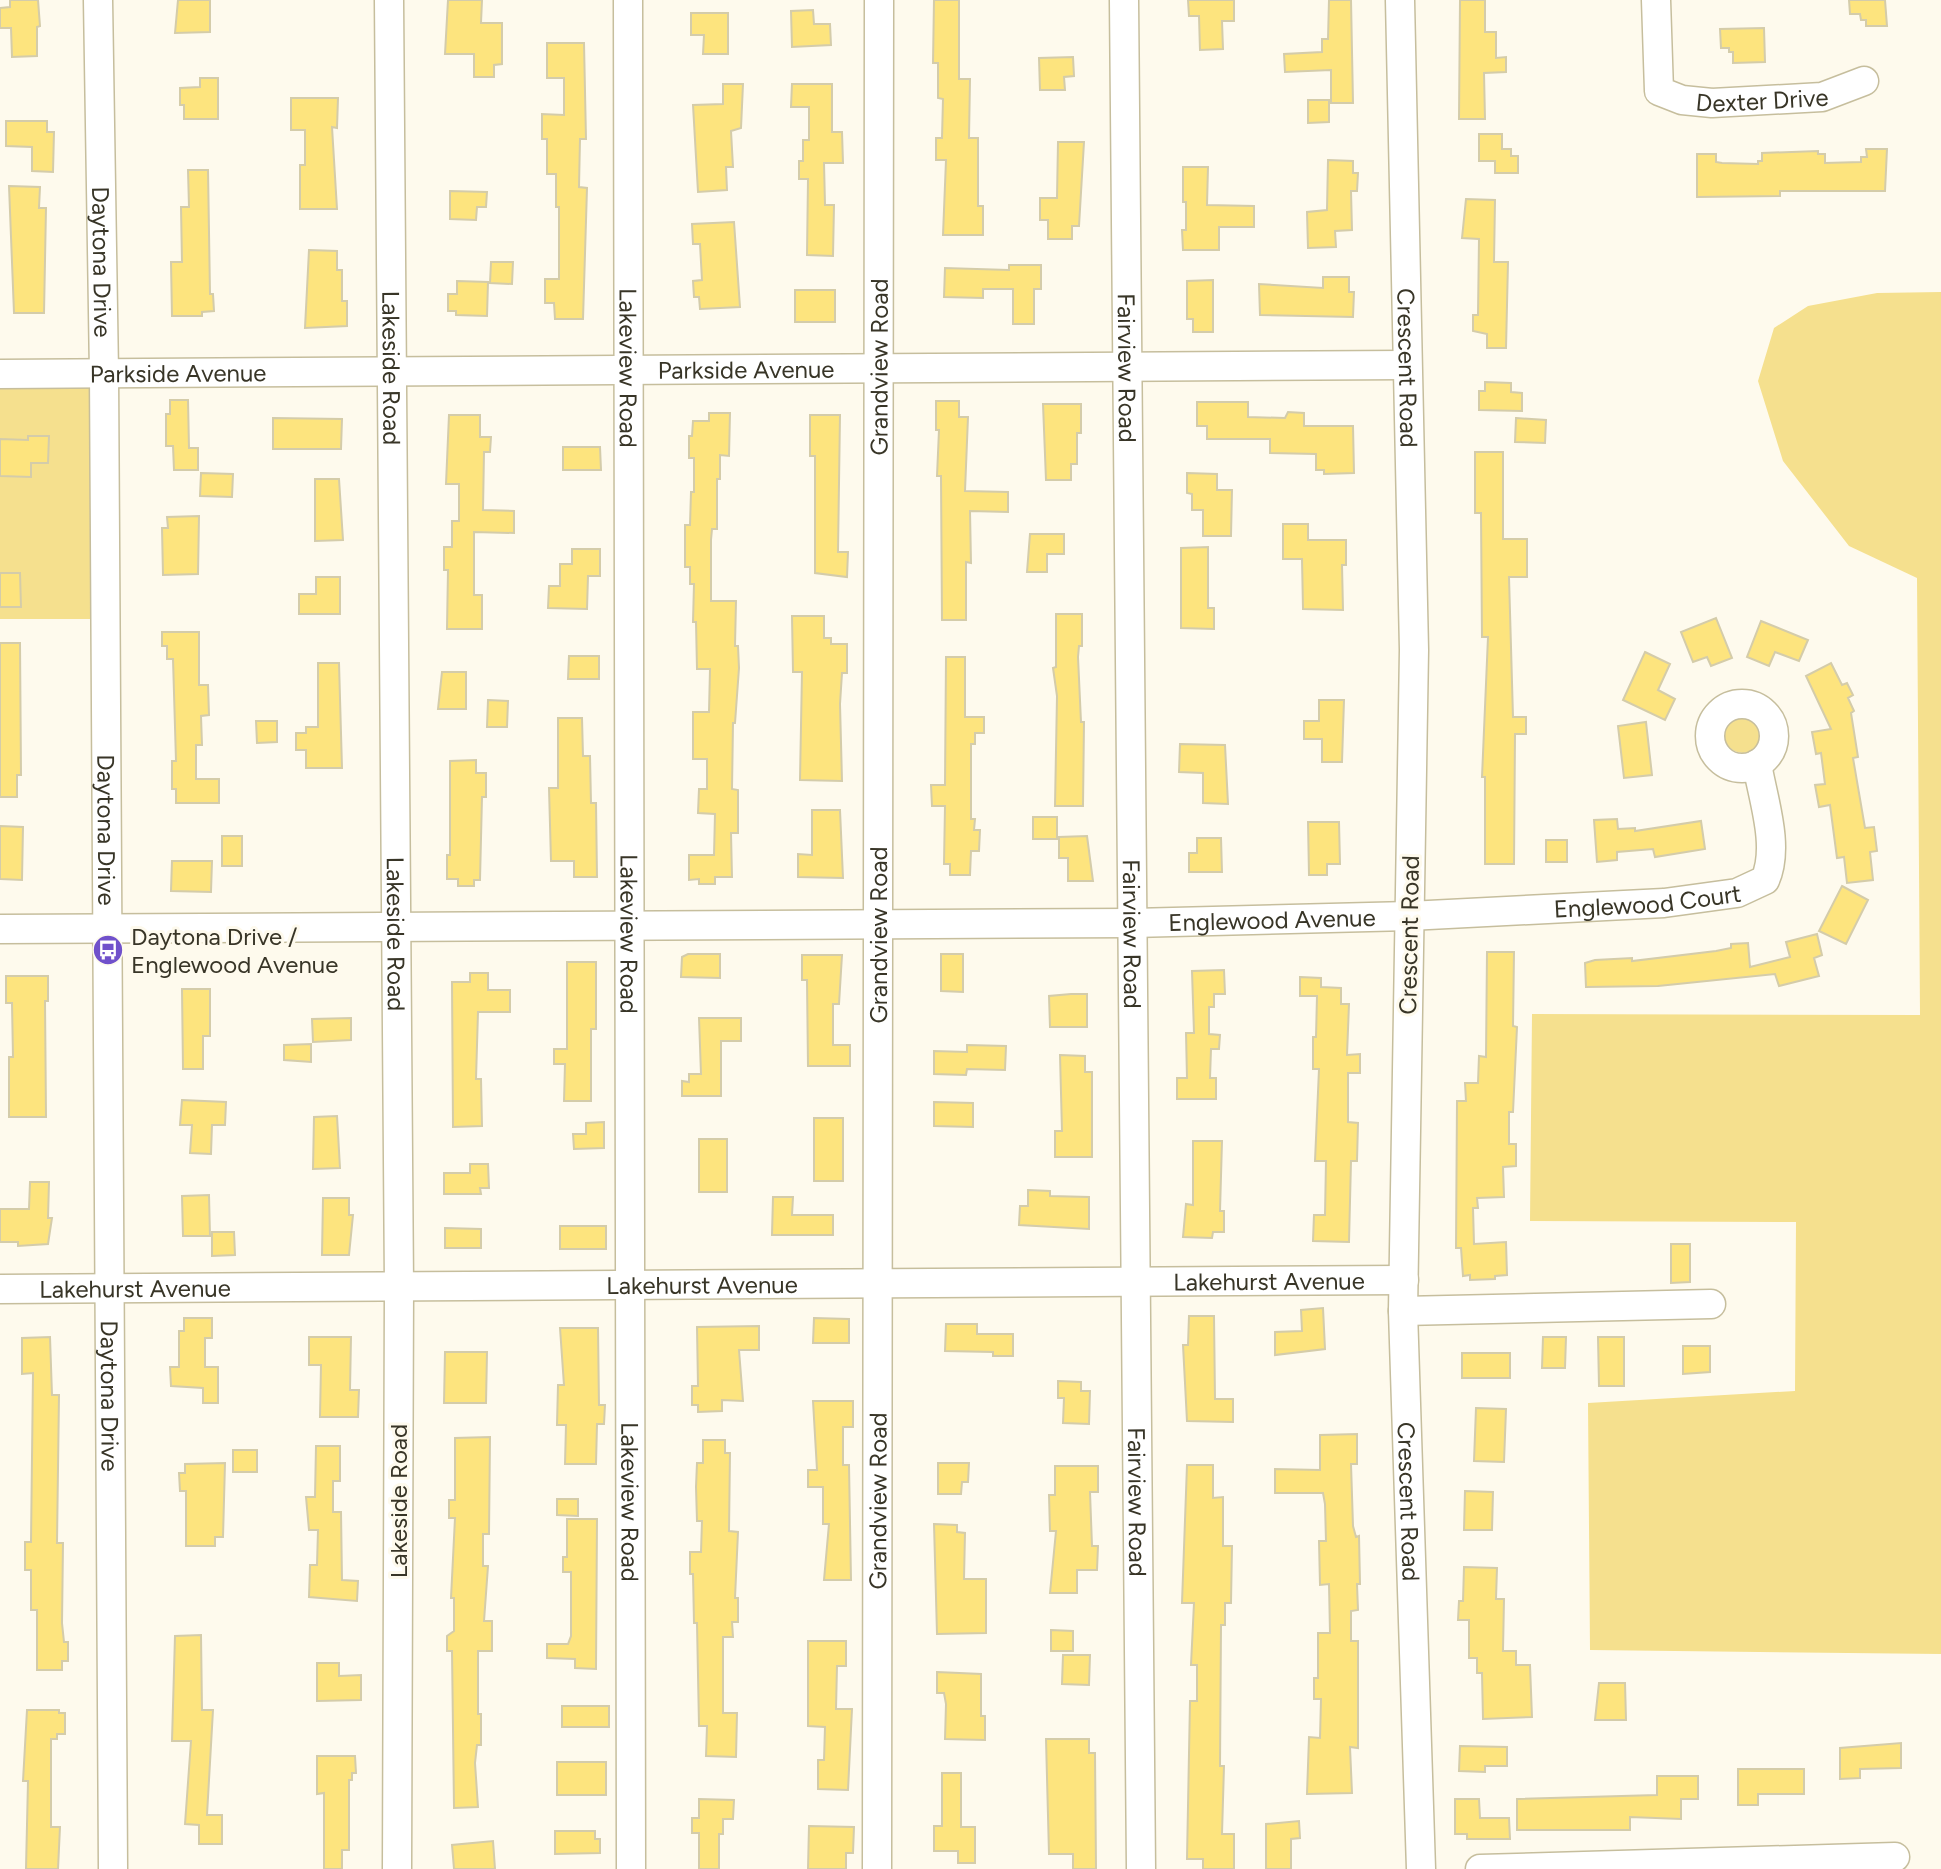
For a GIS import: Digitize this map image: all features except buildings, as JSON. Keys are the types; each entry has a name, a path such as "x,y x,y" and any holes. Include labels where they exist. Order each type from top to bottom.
{"street":[{"name":"Daytona Drive","path":"97,0 104,373 113,1869"},
{"name":"Lakeside Road","path":"389,0 399,1286 397,1869"},
{"name":"Lakeview Road","path":"628,0 631,1869"},
{"name":"Grandview Road","path":"877,1869 879,0"},
{"name":"Fairview Road","path":"1124,0 1141,1869"},
{"name":"Crescent Road","path":"1401,0 1413,650 1403,1311 1421,1869"},
{"name":"Dexter Drive","path":"1656,0 1659,91 1682,100 1712,103 1822,97 1864,81"},
{"name":"Parkside Avenue","path":"0,374 1406,365"},
{"name":"Englewood Court","path":"1409,916 1664,903 1755,887 1765,880 1771,868 1771,852 1757,764"},
{"name":"Englewood Avenue","path":"0,929 630,928 1133,923 1409,916"},
{"name":"Lakehurst Avenue","path":"0,1289 1404,1280"},
{"path":"1403,1311 1711,1304"},
{"path":"1479,1869 1782,1866 1895,1857"}],"shaded area":[{"path":"1941,292 1941,1654 1590,1650 1588,1403 1795,1391 1796,1222 1530,1221 1532,1014 1920,1015 1917,578 1849,546 1783,461 1758,381 1774,328 1808,306 1877,293"},
{"path":"104,374 107,619 0,619 0,375"},
{"path":"1743,715 1757,720 1762,734 1757,748 1743,753 1729,748 1724,734 1729,720"}],"place":[{"name":"Daytona Drive / Englewood Avenue","path":"108,950"}]}
